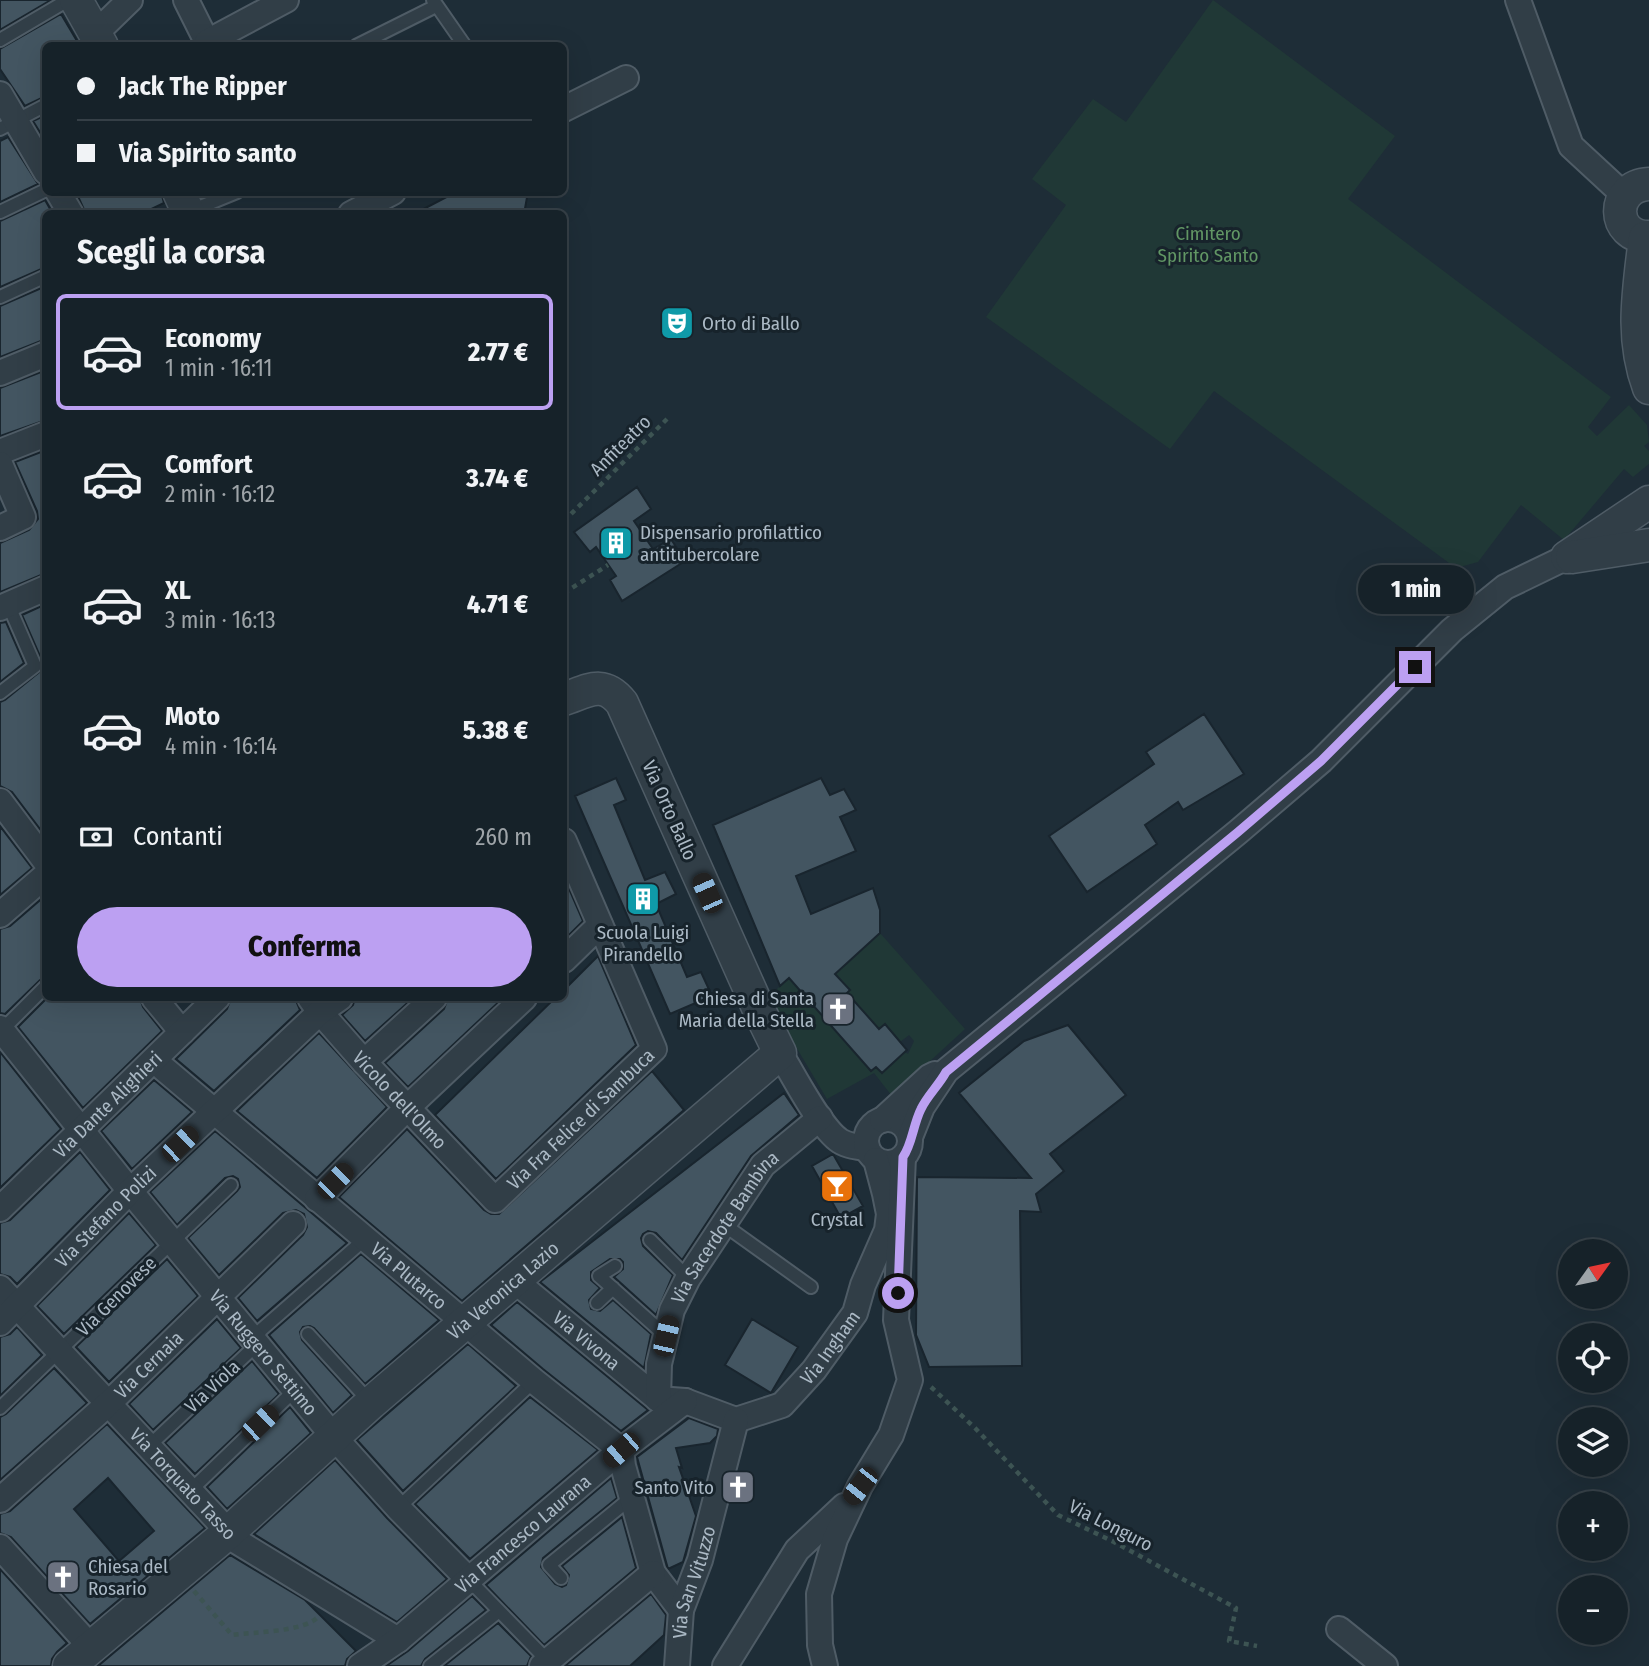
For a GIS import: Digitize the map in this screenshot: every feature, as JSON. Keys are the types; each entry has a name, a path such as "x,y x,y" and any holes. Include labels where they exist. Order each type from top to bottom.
{"street":[{"path":"76,0 99,39 130,0"},
{"path":"186,0 207,42"},
{"path":"212,42 286,0"},
{"path":"1518,0 1571,146 1637,189 1619,213 1628,230 1647,237 1636,325 1642,368 1649,387"},
{"path":"567,108 626,78"},
{"path":"0,94 8,125 42,167"},
{"path":"359,210 385,196"},
{"path":"0,373 42,356"},
{"path":"0,452 42,436"},
{"path":"0,464 23,517 0,528"},
{"path":"780,1054 835,1137 890,1163 906,1147 922,1107 946,1072 1321,761 1452,630 1505,587 1567,557 1649,502"},
{"path":"1567,557 1649,545"},
{"path":"4,606 42,590"},
{"name":"Via Orto Ballo","path":"567,698 598,688 607,690 622,703 780,1054"},
{"path":"0,802 42,857"},
{"name":"Via Fra Felice di Sambuca","path":"495,1200 654,1049 600,925 570,879 567,860"},
{"path":"1,913 42,878"},
{"path":"567,957 600,925"},
{"path":"156,1001 182,1032"},
{"name":"Via Dante Alighieri","path":"0,1209 214,1001"},
{"path":"364,1062 431,1001"},
{"path":"317,1199 408,1107 521,1001"},
{"name":"Vicolo dell'Olmo","path":"323,1002 364,1062 495,1200"},
{"name":"Via Stefano Polizi","path":"6,1306 213,1112 323,1002"},
{"name":"Via Ruggero Settimo","path":"1,1030 130,1191 334,1437 398,1508 470,1581"},
{"name":"Via Veronica Lazio","path":"80,1657 229,1532 371,1402 780,1054"},
{"name":"Via Plutarco","path":"163,1068 534,1381 621,1450"},
{"path":"871,1154 867,1134 929,1077 946,1072"},
{"path":"724,1666 797,1550 849,1501 860,1486 891,1435 910,1380 896,1320 907,1130 897,1121 853,1124 816,1111"},
{"name":"Via Sacerdote Bambina","path":"659,1399 659,1364 672,1310 688,1278 763,1165 816,1111"},
{"name":"Via Ingham","path":"736,1420 782,1405 814,1370 855,1313 863,1285 887,1230 889,1214 886,1194 871,1154"},
{"name":"Via Cernaia","path":"0,1500 109,1404 293,1224"},
{"name":"Via Vivona","path":"515,1282 659,1399"},
{"name":"Via Torquato Tasso","path":"6,1306 60,1352 238,1542 398,1640"},
{"path":"659,1399 685,1401 736,1420"},
{"name":"Via Francesco Laurana","path":"360,1666 398,1640 621,1450 685,1401"},
{"name":"Via San Vituzzo","path":"677,1666 681,1610 699,1560 736,1420"},
{"path":"621,1450 653,1573 681,1610"},
{"path":"825,1666 820,1645 819,1594 835,1539 860,1486"},
{"path":"0,1547 80,1657"},
{"path":"545,1664 653,1573"},
{"path":"1339,1629 1385,1666"}],"lane":[{"path":"0,40 68,0"},
{"path":"363,42 434,3 462,42"},
{"path":"8,125 42,108"},
{"path":"0,212 42,192"},
{"path":"185,208 224,196"},
{"path":"0,297 42,278"},
{"path":"0,693 35,666 4,606"},
{"path":"1,1030 42,990"},
{"name":"Via Genovese","path":"0,1408 231,1185"},
{"path":"723,1224 811,1287"},
{"name":"Via Viola","path":"149,1446 256,1343 261,1330 365,1239"},
{"path":"650,1240 688,1278"},
{"path":"615,1266 599,1276 666,1336"},
{"path":"597,1303 613,1288"},
{"path":"308,1334 371,1402"},
{"path":"398,1508 534,1381"},
{"path":"190,1491 295,1390"},
{"path":"561,1578 549,1565 632,1497"},
{"name":"Via Ruggero Settimo","path":"470,1581 545,1664"},
{"path":"430,1666 499,1611"}],"path":[{"name":"Anfiteatro","path":"567,518 667,419"},
{"path":"567,591 608,565"},
{"name":"Via Longuro","path":"910,1380 934,1388 1058,1515 1236,1608 1228,1642 1257,1646"},
{"path":"179,1574 232,1635 309,1624 319,1617 329,1597"}],"green space":[{"name":"Cimitero Spirito Santo","path":"1213,0 1395,136 1348,199 1611,397 1588,427 1597,436 1629,405 1647,425 1649,442 1644,446 1649,451 1649,464 1633,477 1624,469 1564,540 1521,505 1478,562 1456,568 1214,391 1170,449 986,317 1066,205 1032,179 1093,99 1126,122"},
{"path":"880,933 965,1029 892,1096 874,1073 827,1099 767,998 789,978 871,1071 876,1067 882,1072 905,1052 908,1054 914,1041 909,1035 900,1042 879,1029 847,993 850,990 834,980 826,945 845,966"}],"building":[{"path":"0,0 51,0 0,30"},
{"path":"61,14 78,42 42,42 42,98 25,106 0,69 0,49"},
{"path":"42,117 42,136 33,121"},
{"path":"8,137 38,184 0,202 0,141"},
{"path":"78,196 162,196 164,203 149,210 84,210"},
{"path":"448,196 527,196 525,210 422,210"},
{"path":"45,200 51,210 42,210 42,269 0,287 0,221"},
{"path":"42,288 42,341 0,357 0,306"},
{"path":"42,372 42,421 0,436 0,388"},
{"path":"42,452 42,575 0,592 0,543 29,530 38,519 15,462"},
{"name":"Dispensario profilattico antitubercolare","path":"637,487 651,509 634,521 653,549 671,539 685,561 622,601 610,580 616,576 596,547 590,552 574,532"},
{"path":"42,606 42,661 22,615"},
{"path":"6,622 24,663 0,682 0,623"},
{"path":"42,670 42,832 12,792 0,786 0,702"},
{"path":"1204,714 1244,774 1183,810 1178,802 1145,825 1157,844 1087,892 1049,836 1154,764 1146,752"},
{"name":"Scuola Luigi Pirandello","path":"616,778 626,800 614,805 645,880 665,872 676,894 656,904 687,977 701,972 712,996 670,1014 575,796"},
{"path":"821,778 830,795 844,789 856,810 840,817 856,851 796,876 811,914 873,888 880,910 880,933 835,974 850,990 847,993 879,1029 885,1024 907,1050 882,1073 876,1067 871,1071 789,978 780,986 713,825"},
{"path":"0,826 32,868 0,895"},
{"path":"567,884 583,921 567,937"},
{"path":"42,898 42,979 5,1014 0,1013 0,929 10,926"},
{"path":"598,956 636,1045 496,1179 435,1115 552,1001 567,1001 567,987"},
{"path":"44,1001 141,1001 162,1031 83,1108 18,1027"},
{"path":"230,1001 296,1001 300,1010 214,1091 176,1059 227,1009"},
{"path":"354,1001 410,1001 365,1041 342,1015"},
{"path":"447,1001 500,1001 408,1087 385,1063 444,1009"},
{"path":"1068,1025 1126,1095 1050,1154 1064,1171 1036,1194 1041,1212 1020,1211 1022,1366 929,1367 916,1335 917,1177 1031,1178 959,1093 1024,1041"},
{"path":"319,1033 387,1107 317,1178 237,1111"},
{"path":"0,1052 61,1129 0,1188"},
{"path":"652,1071 684,1110 462,1301 339,1197 407,1129 484,1210 499,1214"},
{"path":"154,1080 192,1112 132,1169 101,1131"},
{"path":"784,1093 799,1115 751,1156 682,1260 656,1233 648,1231 643,1234 643,1246 673,1275 656,1315 614,1277 623,1269 620,1259 610,1259 591,1272 591,1280 600,1288 589,1300 591,1309 600,1311 613,1300 651,1334 644,1368 540,1282"},
{"path":"215,1131 347,1243 257,1321 238,1298 303,1235 307,1227 304,1214 296,1210 283,1213 219,1275 188,1238 237,1191 240,1187 238,1179 233,1176 225,1178 177,1225 150,1192"},
{"path":"80,1152 110,1190 17,1284 10,1277 0,1274 0,1223 10,1220"},
{"name":"Crystal","path":"833,1154 863,1206 841,1218 812,1166"},
{"path":"129,1213 156,1245 64,1334 37,1306"},
{"path":"361,1254 439,1320 365,1384 314,1328 303,1327 300,1332 302,1340 352,1395 333,1413 269,1335"},
{"path":"167,1259 198,1296 109,1382 76,1347"},
{"path":"517,1302 648,1410 621,1431 543,1369 491,1325"},
{"path":"217,1319 241,1348 153,1430 129,1404"},
{"path":"752,1319 798,1347 771,1393 725,1365"},
{"path":"17,1327 42,1355 0,1396 0,1337 10,1334"},
{"path":"468,1344 516,1386 403,1491 357,1440"},
{"path":"252,1361 279,1394 195,1474 165,1443"},
{"path":"54,1368 87,1403 0,1480 0,1417"},
{"path":"530,1397 598,1450 470,1559 415,1504"},
{"path":"290,1407 311,1433 227,1509 207,1487"},
{"path":"689,1418 718,1429 717,1436 710,1443 676,1448 682,1468 679,1467 696,1516 683,1562 668,1569 637,1457"},
{"path":"107,1424 205,1528 90,1624 11,1537 0,1533 0,1514 10,1511","holes":["108,1478 154,1531 119,1561 74,1509"]},
{"path":"335,1460 447,1579 397,1622 254,1534"},
{"path":"611,1478 617,1498 543,1558 541,1567 555,1584 562,1587 566,1585 569,1575 562,1566 622,1517 636,1568 544,1645 486,1585"},
{"path":"230,1555 305,1600 356,1651 347,1659 345,1666 98,1666"},
{"path":"0,1569 67,1643 52,1659 51,1666 0,1666"},
{"path":"651,1594 666,1615 664,1635 630,1666 565,1666"},
{"path":"472,1596 486,1610 425,1659 421,1666 386,1666 408,1651"},
{"path":"498,1623 531,1656 527,1666 444,1666"}],"place":[{"name":"Orto di Ballo","path":"677,323"},
{"name":"Dispensario profilattico antitubercolare","path":"616,543"},
{"name":"Scuola Luigi Pirandello","path":"643,899"},
{"name":"Chiesa di Santa Maria della Stella","path":"838,1009"},
{"name":"Crystal","path":"837,1186"},
{"name":"Santo Vito","path":"738,1487"},
{"name":"Chiesa del Rosario","path":"63,1577"}],"route":[{"path":"898,1293 903,1157 908,1151 910,1137 922,1107 946,1072 1321,761 1415,667"}]}
